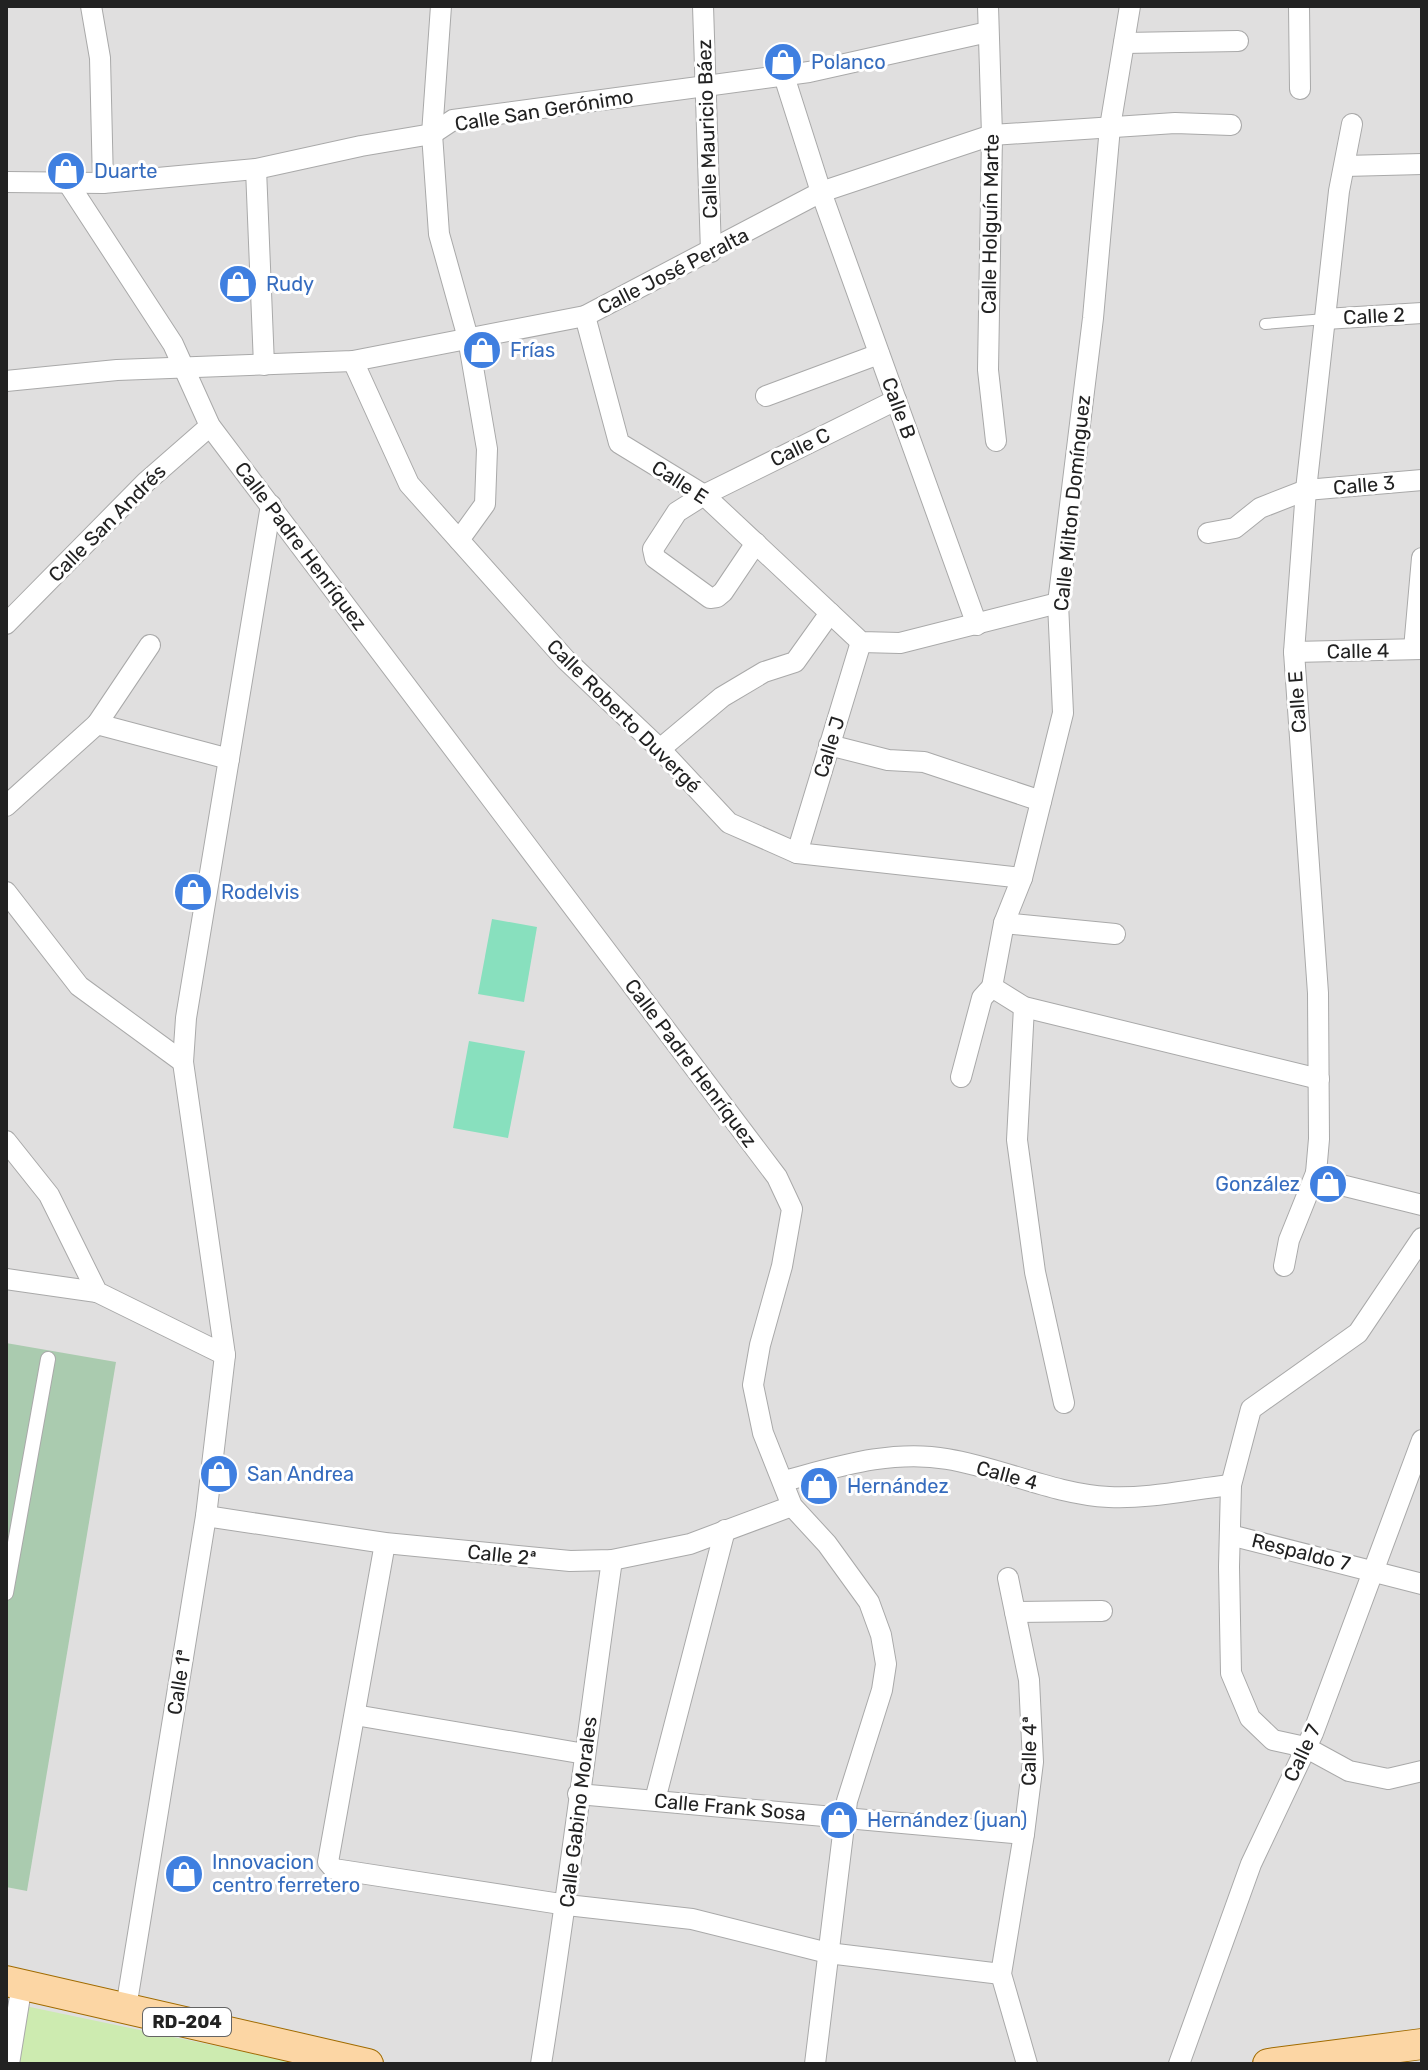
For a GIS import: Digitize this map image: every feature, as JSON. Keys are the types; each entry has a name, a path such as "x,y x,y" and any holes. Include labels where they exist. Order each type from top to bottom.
{"main road":[{"name":"RD-204","path":"14,1982 368,2064"},
{"path":"1268,2064 1422,2044"}],"street":[{"path":"91,6 100,58 103,183"},
{"path":"441,6 432,134 439,234 468,338 487,449 485,504 459,540"},
{"name":"Calle Mauricio Báez","path":"703,6 711,252"},
{"name":"Calle Holguín Marte","path":"988,6 992,135 988,370 996,441"},
{"name":"Calle Milton Domínguez","path":"961,1077 982,998 992,987 1004,923 1022,878 1063,713 1058,603 1093,318 1110,127 1130,6"},
{"path":"1299,6 1300,89"},
{"name":"Calle San Gerónimo","path":"6,182 103,183 256,169 432,134 453,120 784,76 988,32"},
{"path":"1124,43 1238,41"},
{"name":"Calle B","path":"784,76 821,192 977,625"},
{"name":"Calle José Peralta","path":"6,381 117,370 353,361 585,316 821,192 992,135 1175,123 1231,125"},
{"name":"Calle E","path":"1316,1173 1318,993 1294,652 1306,490 1339,191 1352,124"},
{"path":"1345,166 1422,164"},
{"path":"256,169 264,365"},
{"name":"Calle Padre Henríquez","path":"68,183 173,344 210,426 777,1177 792,1209 782,1266 760,1345 753,1385 763,1433 792,1506 827,1544 869,1602 881,1635 886,1664 882,1690 847,1801 815,2064"},
{"name":"Calle 2","path":"1325,319 1422,313"},
{"name":"Calle E","path":"585,316 619,443 704,495 861,642"},
{"path":"766,396 879,354"},
{"name":"Calle Roberto Duvergé","path":"353,361 409,484 566,660 660,749 729,823 797,853 1022,878"},
{"name":"Calle C","path":"756,543 717,597 710,598 655,558 653,549 677,512 704,495 896,400"},
{"name":"Calle San Andrés","path":"6,624 146,482 210,426"},
{"name":"Calle 3","path":"1208,533 1235,528 1260,508 1306,490 1422,480"},
{"name":"Calle 1ª","path":"126,2008 206,1516 225,1355 183,1062 186,1018 271,505"},
{"path":"1418,649 1422,558"},
{"path":"861,642 900,643 1058,603"},
{"path":"660,749 722,697 764,672 795,662 830,613"},
{"name":"Calle J","path":"797,853 861,642"},
{"path":"6,806 97,724 150,645"},
{"name":"Calle 4","path":"1294,652 1418,649"},
{"path":"97,724 229,759"},
{"path":"829,745 888,760 924,762 1041,801"},
{"path":"6,892 79,986 183,1062"},
{"path":"1004,923 1115,934"},
{"path":"992,987 1024,1007 1319,1079"},
{"path":"1024,1007 1017,1140 1035,1272 1064,1403"},
{"path":"6,1141 49,1195 97,1292"},
{"path":"1284,1266 1289,1240 1316,1173 1337,1184 1422,1205"},
{"path":"1422,1238 1358,1333 1251,1409 1231,1485 1230,1535 1231,1673 1250,1718 1273,1740 1305,1747 1349,1771 1388,1779 1422,1771"},
{"path":"6,1279 97,1292 225,1355"},
{"path":"6,1593 48,1359"},
{"name":"Calle 7","path":"1179,2064 1251,1864 1313,1733 1422,1440"},
{"name":"Calle 4","path":"784,1481 871,1458 916,1457 946,1458 1046,1486 1109,1497 1231,1485"},
{"name":"Calle 2ª","path":"206,1516 385,1543 570,1561 612,1560 690,1544 792,1506"},
{"path":"655,1800 725,1530"},
{"name":"Respaldo 7","path":"1230,1535 1373,1569 1422,1584"},
{"path":"385,1543 328,1862 334,1869 567,1905 692,1919 828,1953 1001,1974"},
{"name":"Calle Gabino Morales","path":"541,2064 567,1905 578,1794 612,1560"},
{"name":"Calle 4ª","path":"1008,1578 1029,1680 1033,1762 1001,1974 1027,2064"},
{"path":"1015,1612 1102,1611"},
{"path":"355,1715 585,1754"},
{"name":"Calle Frank Sosa","path":"578,1794 1024,1834"},
{"path":"9,2064 14,1982"}],"lane":[{"path":"1265,324 1325,319"}],"shaded area":[{"path":"6,6 1422,6 1422,2064 6,2064"}],"green space":[{"path":"492,919 537,927 524,1002 478,994"},
{"path":"469,1041 525,1051 508,1138 453,1128"},
{"path":"6,1343 116,1362 27,1891 6,1887"},
{"path":"6,2002 302,2064 6,2064"}],"place":[{"name":"Polanco","path":"783,62"},
{"name":"Duarte","path":"66,171"},
{"name":"Rudy","path":"238,284"},
{"name":"Frías","path":"482,350"},
{"name":"Rodelvis","path":"193,892"},
{"name":"González","path":"1328,1184"},
{"name":"San Andrea","path":"219,1474"},
{"name":"Hernández","path":"819,1486"},
{"name":"Hernández (juan)","path":"839,1820"},
{"name":"Innovacion centro ferretero","path":"184,1874"}]}
